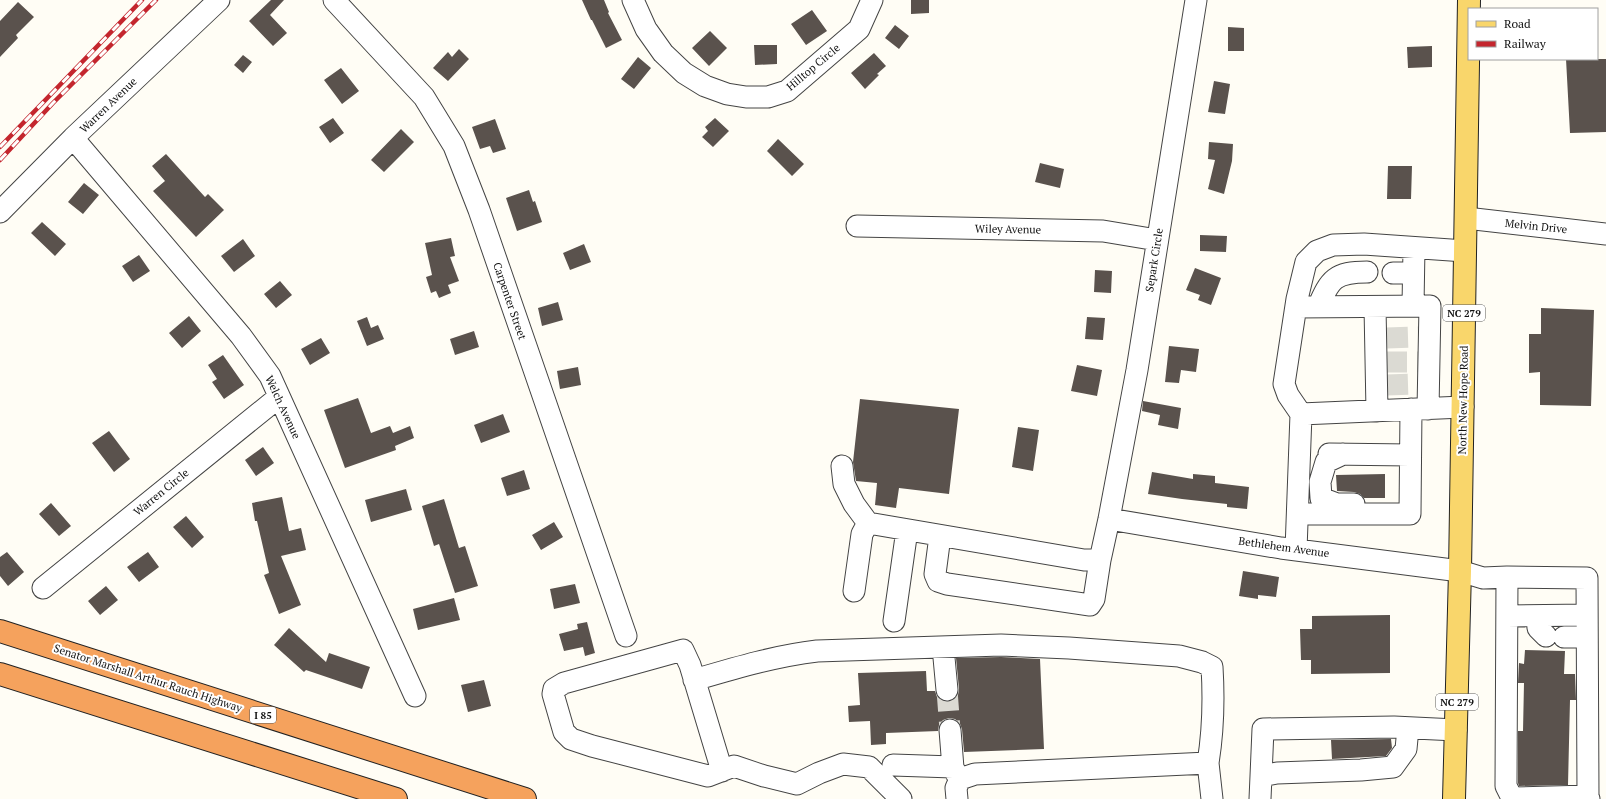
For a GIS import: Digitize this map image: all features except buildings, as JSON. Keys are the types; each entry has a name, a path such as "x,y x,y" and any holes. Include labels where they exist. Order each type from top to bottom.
{"highway":[{"name":"Senator Marshall Arthur Rauch Highway","path":"0,631 525,799"},
{"path":"0,674 396,799"}],"main road":[{"name":"North New Hope Road","path":"1454,799 1460,571 1468,60"}],"street":[{"name":"Warren Avenue","path":"0,212 74,138 218,0"},
{"name":"Carpenter Street","path":"334,0 424,97 454,146 479,210 626,636"},
{"name":"Hilltop Circle","path":"633,0 646,29 663,53 684,73 705,86 726,94 746,97 768,97 787,90 858,29 872,0"},
{"name":"Separk Circle","path":"940,536 935,574 938,581 947,584 1090,605 1094,599 1100,560 1137,370 1196,0"},
{"name":"Welch Avenue","path":"74,138 241,336 270,376 415,696"},
{"name":"Melvin Drive","path":"1466,218 1606,234"},
{"name":"Wiley Avenue","path":"857,226 1103,231 1157,240"},
{"path":"1296,550 1302,414 1288,395 1284,384 1296,308 1306,262 1317,251 1333,245 1356,244 1466,251"},
{"path":"1413,306 1414,248"},
{"path":"1318,307 1326,290 1340,275 1352,272 1367,272"},
{"path":"1393,273 1413,273"},
{"path":"1296,308 1430,306 1424,337 1423,384 1410,456 1410,514 1298,514"},
{"path":"1375,307 1381,338 1382,385 1377,411"},
{"name":"Warren Circle","path":"43,588 279,397"},
{"path":"1302,414 1463,407"},
{"path":"1300,455 1334,458 1410,456"},
{"path":"1334,458 1320,482 1321,498 1337,504 1410,504"},
{"path":"842,466 844,484 854,504 868,523 1084,560 1100,560"},
{"name":"Bethlehem Avenue","path":"1109,519 1296,550 1460,571 1483,578 1587,578 1587,615"},
{"path":"854,591 862,534 868,523"},
{"path":"894,621 907,530"},
{"path":"1507,577 1506,786 1512,798 1588,798 1587,615 1507,616"},
{"path":"1537,616 1538,628 1555,637 1587,637"},
{"path":"694,680 745,664 787,655 817,651 1001,646 1118,650 1179,656 1202,662 1212,667 1213,684 1208,763 1212,799"},
{"path":"944,647 947,690"},
{"path":"722,771 690,665 682,650 564,683 554,689 553,694 564,732 571,739 592,746 708,776 722,771 734,766 764,776 797,784 819,773 843,764 869,767 901,799"},
{"path":"1260,799 1263,729 1401,728 1456,730"},
{"path":"1261,776 1277,773 1362,770 1393,767 1406,749 1401,728"},
{"path":"950,730 956,773 957,799"},
{"path":"893,765 975,774 1208,763"}],"tunnel":[{"path":"1387,338 1419,337"},
{"path":"1386,362 1418,362"},
{"path":"1387,385 1418,384"},
{"path":"947,690 950,730"}],"railway":[{"path":"0,147 142,0"},
{"path":"0,160 53,103 156,0"}]}
